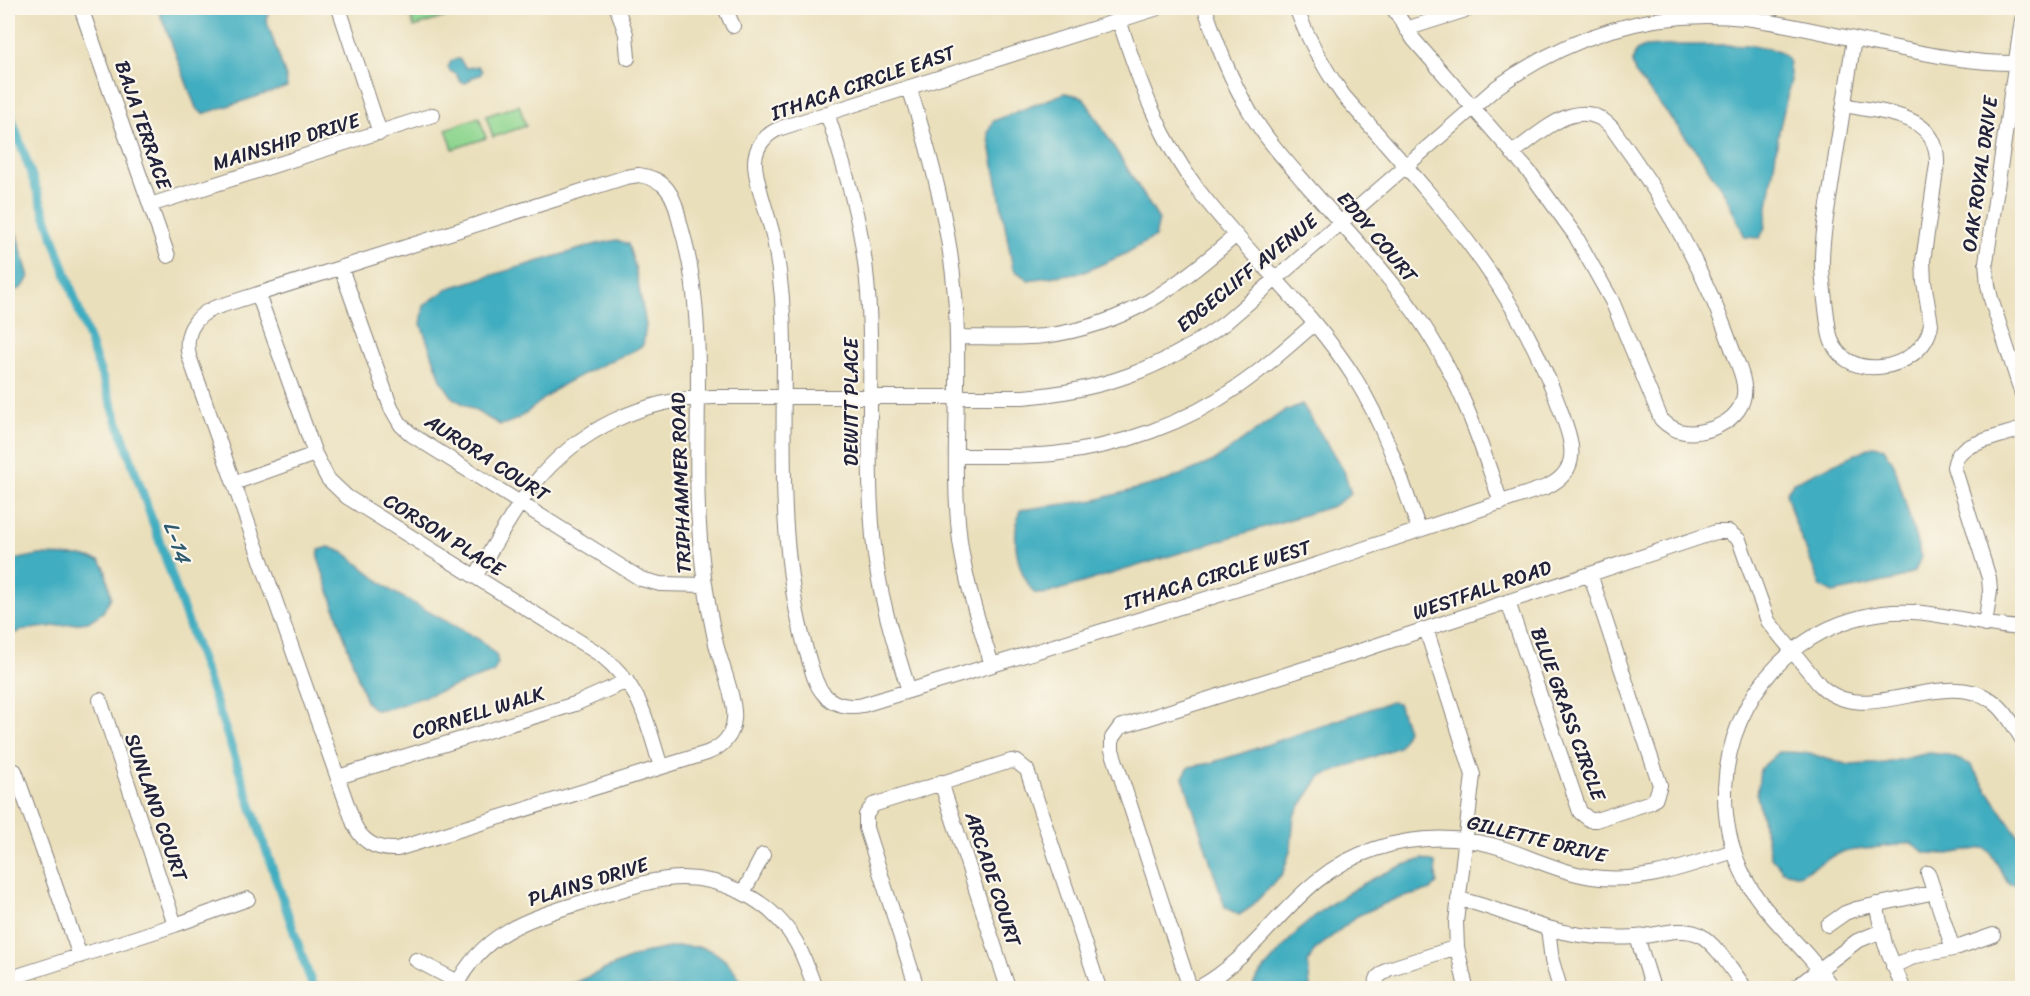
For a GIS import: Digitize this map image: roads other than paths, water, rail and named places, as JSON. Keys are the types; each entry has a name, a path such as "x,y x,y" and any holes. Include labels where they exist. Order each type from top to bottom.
{"street":[{"name":"BAJA TERRACE","path":"81,8 168,256"},
{"path":"339,8 380,133"},
{"path":"617,8 626,34 628,58"},
{"path":"726,8 733,26"},
{"name":"ITHACA CIRCLE EAST","path":"784,397 783,304 779,272 755,169 756,156 761,144 775,130 1158,8"},
{"name":"EDDY COURT","path":"1205,8 1228,72 1251,114 1283,157 1393,285 1418,317 1439,352 1468,410 1501,503"},
{"path":"1296,8 1307,36 1328,74 1343,95 1405,166"},
{"path":"1393,8 1406,29 1553,204 1594,268 1628,335 1654,407 1661,419 1671,428 1689,433 1702,432 1730,420 1742,404 1744,384 1718,312 1677,226 1640,166 1612,128 1602,119 1590,114 1570,115 1512,153"},
{"path":"1406,29 1472,8"},
{"name":"EDGECLIFF AVENUE","path":"475,577 521,503 560,456 599,428 651,405 698,397 1050,395 1102,385 1158,364 1203,338 1275,280 1497,87 1541,58 1583,38 1634,23 1687,16 1720,16 1763,21 1962,60 2019,63"},
{"path":"1119,20 1138,79 1166,140 1198,190 1314,324 1338,354 1370,404 1394,458 1419,530"},
{"name":"OAK ROYAL DRIVE","path":"2022,20 2019,63 1987,247 1986,269 1992,299 2022,394"},
{"path":"1844,105 1913,120 1929,133 1936,150 1937,164 1923,261 1930,331 1925,343 1916,353 1904,360 1878,368 1858,366 1846,359 1837,349 1830,334 1822,266 1823,248 1844,105 1854,39"},
{"path":"909,87 930,151 947,224 956,298 957,503 963,560 971,599 992,665"},
{"name":"DEWITT PLACE","path":"827,113 847,176 862,244 870,314 871,504 877,570 891,633 909,690"},
{"name":"MAINSHIP DRIVE","path":"150,205 434,115"},
{"name":"ITHACA CIRCLE WEST","path":"784,397 784,501 790,572 804,641 818,686 831,700 850,706 863,705 1319,564 1546,487 1558,481 1567,471 1572,458 1570,439 1544,368 1512,305 1470,243 1405,166"},
{"name":"TRIPHAMMER ROAD","path":"639,175 652,178 663,185 672,196 691,267 697,326 698,507 705,585 719,659 734,712 733,725 724,742 713,750 397,849 371,844 361,835 354,824 189,356 187,343 190,330 202,315 214,308 258,294 626,177 639,175"},
{"path":"957,337 1043,336 1088,327 1113,319 1162,295 1236,235"},
{"name":"AURORA COURT","path":"340,268 391,408 401,425 412,435 647,582 705,585"},
{"name":"CORSON PLACE","path":"258,294 315,454 328,479 347,497 601,655 627,681 643,708 661,767"},
{"path":"957,456 1031,456 1072,452 1102,446 1164,427 1207,406 1239,386 1314,324"},
{"path":"1985,625 1990,591 1989,578 1954,467 1955,461 1958,455 1968,447 2022,429"},
{"path":"234,483 315,454"},
{"name":"WESTFALL ROAD","path":"1190,988 1112,750 1112,738 1115,732 1125,724 1426,629 1716,532 1729,532 1739,540 1768,621 1828,693 1839,699 1863,702 1968,690 1981,694 2004,711 2022,739"},
{"name":"BLUE GRASS CIRCLE","path":"1508,602 1580,812 1590,820 1596,820 1646,805 1656,797 1660,785 1590,574"},
{"path":"1832,988 1820,970 1760,903 1748,884 1734,851 1727,825 1726,767 1731,745 1743,715 1759,687 1792,652 1840,624 1882,613 1926,613 1985,625 2022,628"},
{"path":"1426,629 1472,768 1473,782 1458,899 1457,946 1466,988"},
{"name":"CORNELL WALK","path":"338,777 575,704 627,681"},
{"name":"SUNLAND COURT","path":"100,700 175,925"},
{"path":"917,988 865,822 866,815 873,805 1004,762 1017,762 1028,770 1099,988"},
{"path":"15,771 80,956"},
{"name":"ARCADE COURT","path":"942,782 1008,988"},
{"name":"GILLETTE DRIVE","path":"1198,988 1220,975 1236,961 1314,882 1347,861 1375,849 1397,843 1420,839 1465,840 1503,849 1571,873 1616,878 1646,877 1669,872 1734,851"},
{"path":"743,893 763,855"},
{"path":"1928,873 1953,948"},
{"name":"PLAINS DRIVE","path":"457,985 477,955 510,928 533,918 648,882 667,879 704,880 743,893 767,909 789,931 804,958 814,988"},
{"path":"1828,925 1845,913 1935,892"},
{"path":"8,979 248,899"},
{"path":"1458,899 1477,903 1548,928 1590,936 1636,937 1684,931 1696,933 1712,945 1746,988"},
{"path":"1876,904 1893,966 1903,988"},
{"path":"1548,928 1552,961 1560,988"},
{"path":"1795,988 1857,941 1882,931"},
{"path":"1893,966 1916,956 1953,948 1993,935"},
{"path":"1636,937 1653,988"},
{"path":"1374,988 1382,972 1457,946"},
{"path":"416,960 457,985"}],"water":[{"path":"158,8 277,8 270,10 266,19 286,77 287,87 203,114 196,108"},
{"path":"1753,45 1779,51 1788,59 1791,80 1779,131 1765,227 1760,238 1745,237 1726,196 1696,150 1635,73 1632,62 1636,51 1645,47"},
{"path":"459,59 466,68 478,66 482,71 480,75 466,83 461,82 448,67 452,60"},
{"path":"1065,93 1083,97 1159,220 1155,237 1123,255 1084,272 1028,280 1013,269 988,133 993,121"},
{"path":"8,205 29,277 23,287 8,294"},
{"path":"617,240 628,244 635,267 646,325 643,345 566,383 517,419 500,425 453,398 442,382 421,324 424,305 449,288"},
{"path":"1302,404 1344,471 1351,494 1333,506 1046,594 1034,593 1023,574 1017,553 1016,531 1020,510 1095,500 1166,481 1214,461 1281,413"},
{"path":"1873,446 1884,448 1894,464 1921,557 1915,571 1898,579 1833,593 1821,587 1794,520 1786,493 1794,482"},
{"path":"329,547 345,553 393,592 480,640 496,655 498,663 493,673 391,708 375,710 366,702 318,558 319,550"},
{"path":"39,555 82,556 100,561 105,568 111,597 103,612 88,622 22,630 8,636 8,561"},
{"path":"1390,702 1398,703 1407,730 1399,747 1320,777 1294,816 1291,848 1283,873 1250,908 1239,915 1225,907 1183,777 1189,767 1243,753"},
{"path":"1779,752 1810,753 1850,765 1885,763 1929,753 1947,755 1970,764 2022,842 2022,881 2019,885 2009,884 1990,852 1984,848 1948,854 1926,853 1911,843 1841,852 1799,875 1783,871 1771,857 1757,796 1760,769"},
{"path":"1423,859 1435,863 1437,883 1431,890 1393,900 1357,916 1314,951 1308,963 1310,988 1252,988 1256,979 1296,933 1315,916 1359,886 1391,870"},
{"path":"680,946 711,950 733,970 744,988 562,988 643,953"}],"waterway":[{"name":"L-14","path":"8,108 221,717 313,988"}]}
